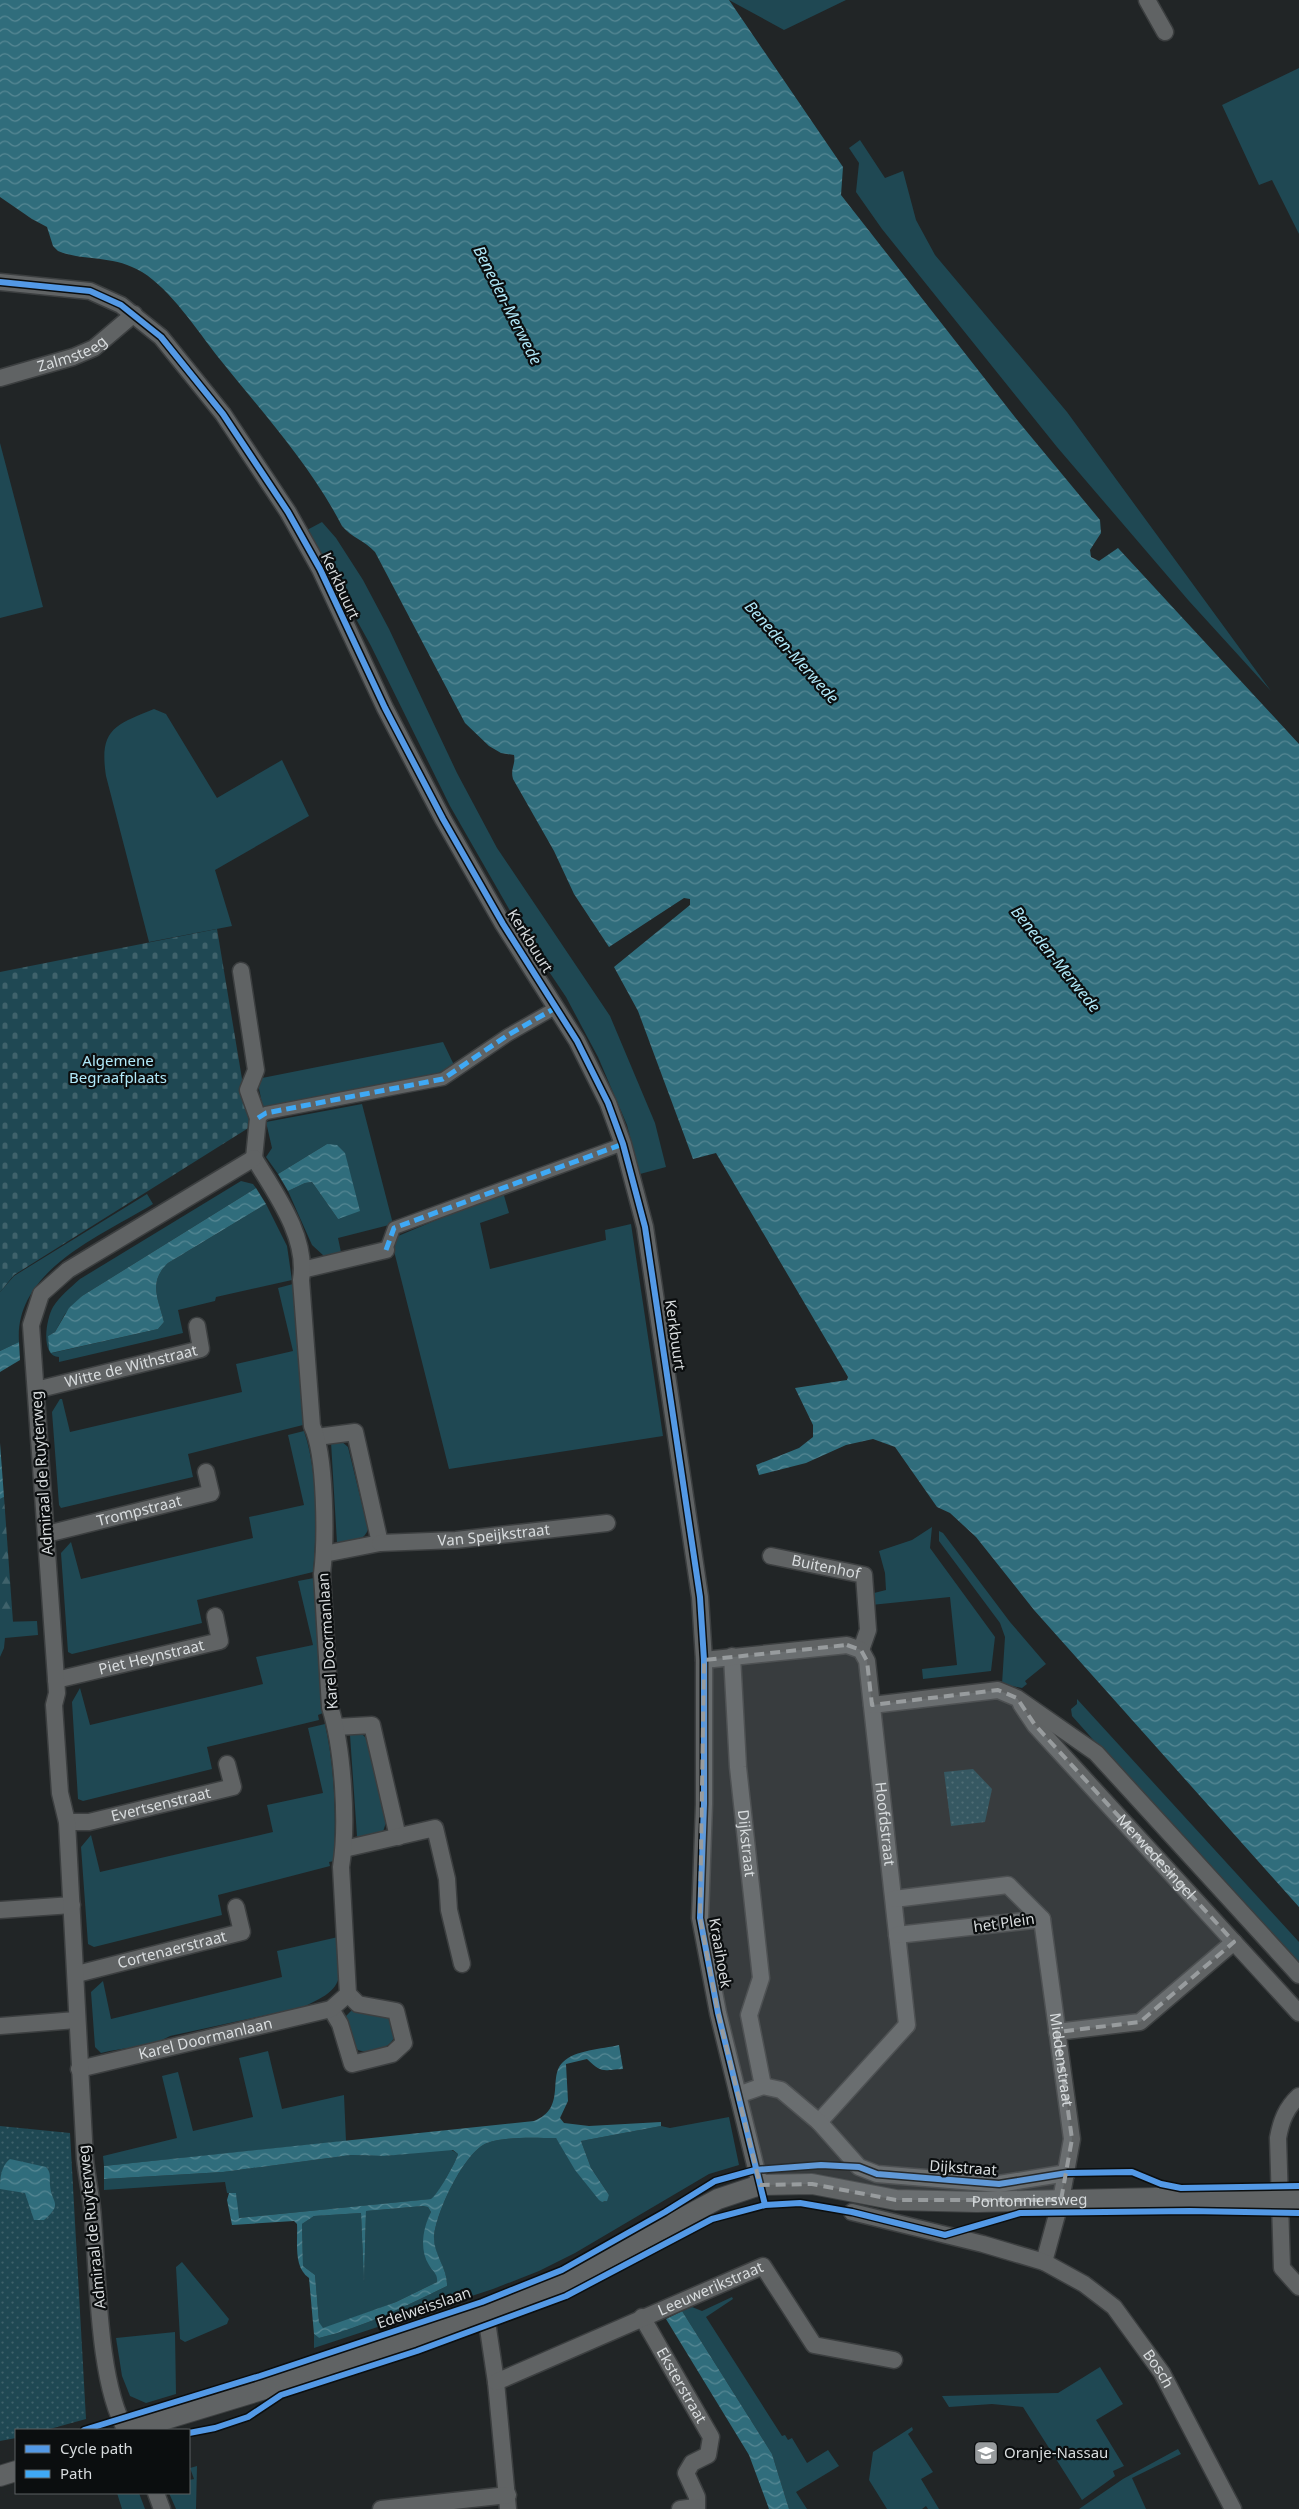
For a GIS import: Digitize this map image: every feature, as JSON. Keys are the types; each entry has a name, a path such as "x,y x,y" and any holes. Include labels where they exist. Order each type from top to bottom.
{"street":[{"path":"1147,0 1165,32"},
{"name":"Kerkbuurt","path":"0,282 90,291 105,296 134,314 161,337 224,414 288,512 320,570 385,708 443,819 503,924 577,1041 608,1103 623,1144 645,1227 700,1597 704,1660"},
{"name":"Zalmsteeg","path":"0,378 73,357 94,348 134,314"},
{"path":"241,971 256,1070 248,1090 258,1118 254,1158"},
{"path":"258,1118 266,1113 442,1079 508,1035 557,1007"},
{"path":"302,1270 386,1250 394,1228 623,1144"},
{"name":"Karel Doormanlaan","path":"79,2069 331,2009 348,1994 341,1867 344,1849 341,1770 336,1727 330,1707 322,1574 324,1554 323,1502 317,1437 312,1426 301,1280 302,1270 292,1223 254,1158"},
{"name":"Admiraal de Ruyterweg","path":"125,2429 120,2420 104,2357 92,2203 85,2159 76,2020 77,1974 67,1822 60,1793 54,1705 57,1693 32,1325 42,1294 68,1270 254,1158"},
{"name":"Witte de Withstraat","path":"36,1390 201,1349 197,1326"},
{"path":"317,1437 355,1432 380,1543"},
{"name":"Trompstraat","path":"47,1534 211,1493 206,1472"},
{"name":"Van Speijkstraat","path":"380,1543 456,1540 607,1523"},
{"name":"Karel Doormanlaan","path":"324,1554 380,1543"},
{"name":"Buitenhof","path":"771,1556 864,1575 868,1630 861,1650"},
{"name":"Piet Heynstraat","path":"56,1680 220,1640 215,1616"},
{"path":"704,1660 847,1645 861,1650"},
{"name":"Hoofdstraat","path":"819,2122 907,2025 867,1661 861,1650"},
{"name":"Dijkstraat","path":"732,1656 738,1767 762,1978 749,2014 763,2086 781,2090 819,2122 859,2167 877,2174 999,2184 1067,2173"},
{"name":"Kraaihoek","path":"704,1660 704,1804 700,1918 718,2014 760,2185"},
{"name":"Merwedesingel","path":"872,1705 998,1690 1017,1698 1096,1754 1299,1975"},
{"name":"Merwedesingel","path":"1017,1698 1035,1725 1299,2013"},
{"name":"Karel Doormanlaan","path":"336,1727 372,1726 398,1837"},
{"name":"Evertsenstraat","path":"67,1822 89,1822 232,1787 228,1764"},
{"path":"344,1849 435,1828 448,1879 449,1910 462,1964"},
{"name":"het Plein","path":"894,1899 1008,1885 1042,1920"},
{"path":"0,1910 72,1905"},
{"name":"Cortenaerstraat","path":"77,1974 242,1932 236,1907"},
{"name":"het Plein","path":"898,1935 1042,1920"},
{"name":"Middenstraat","path":"1042,1920 1072,2139 1061,2200 1044,2262"},
{"path":"1057,2032 1140,2022 1234,1942"},
{"path":"331,2009 340,2024 352,2064 392,2054 404,2043 396,2010 358,2004 348,1994"},
{"path":"0,2026 76,2020"},
{"path":"738,2095 763,2086"},
{"path":"1299,2096 1290,2104 1281,2121 1278,2138 1282,2268 1299,2287"},
{"name":"Pontonniersweg","path":"760,2185 812,2184 896,2200 977,2202 1299,2199"},
{"name":"Edelweisslaan","path":"133,2429 265,2389 486,2316 563,2282 718,2198 760,2185"},
{"path":"852,2212 983,2244 1044,2262"},
{"name":"Bosch","path":"1044,2262 1084,2284 1114,2307 1162,2373 1233,2509"},
{"name":"Leeuwerikstraat","path":"496,2382 763,2266 814,2345 894,2360"},
{"path":"381,2509 508,2502 496,2382 486,2316"},
{"name":"Eksterstraat","path":"642,2317 711,2437 708,2455 692,2463 686,2473 697,2497 691,2508"},
{"path":"0,2462 15,2459"},
{"path":"0,2476 15,2471"},
{"path":"156,2494 162,2509"}],"highlighted area":[{"path":"847,1645 861,1650 867,1661 872,1705 998,1690 1017,1698 1035,1725 1234,1942 1140,2022 1057,2032 1072,2139 1061,2200 896,2200 812,2184 760,2185 718,2013 700,1918 704,1660"}],"green space":[{"path":"729,0 846,0 784,30"},
{"path":"1299,68 1299,234 1272,180 1259,185 1222,105"},
{"path":"860,140 885,178 903,171 916,220 935,255 1067,412 1271,691 1189,601 1057,447 882,229 856,192 859,163 849,148"},
{"path":"0,443 43,607 0,618"},
{"path":"322,522 336,538 363,580 389,629 457,773 497,848 610,1016 655,1123 666,1167 640,1174 627,1125 598,1057 566,997 521,930 450,806 371,646 307,530"},
{"path":"154,709 166,714 217,798 282,760 309,816 215,870 232,926 149,942 106,776 104,761 105,748 112,731 119,725"},
{"name":"Algemene Begraafplaats","path":"217,929 250,1127 14,1275 0,1292 0,972"},
{"path":"443,1042 454,1065 425,1080 263,1108 257,1079"},
{"path":"362,1104 393,1224 338,1238 341,1252 324,1256 312,1245 288,1191 305,1183 312,1182 338,1219 327,1144 278,1174 266,1157 272,1148 266,1122"},
{"path":"241,1181 253,1184 256,1188 82,1296 65,1314 55,1332 48,1336 49,1350 46,1336 48,1320 53,1307 65,1292 80,1279"},
{"path":"503,1192 509,1213 480,1223 490,1269 606,1240 605,1230 631,1224 663,1436 449,1469 391,1239"},
{"path":"147,1194 153,1204 86,1243 45,1275 31,1295 21,1317 19,1342 0,1351 0,1292 14,1276"},
{"path":"266,1204 287,1246 292,1280 216,1297 215,1301 178,1310 183,1333 59,1362 59,1357 53,1355 49,1350 52,1353 158,1329 164,1322 157,1298 156,1284 162,1270 168,1263"},
{"path":"293,1284 303,1425 188,1454 193,1477 61,1508 59,1505 52,1412 60,1399 62,1399 70,1432 242,1392 236,1364 293,1351 278,1288"},
{"path":"304,1431 309,1447 314,1482 315,1538 313,1572 197,1600 202,1623 72,1654 68,1652 61,1553 71,1542 81,1579 253,1538 249,1517 304,1505 288,1435"},
{"path":"341,1441 348,1447 368,1529 364,1537 346,1543 337,1543 331,1442"},
{"path":"4,1497 13,1622 0,1622 0,1499"},
{"path":"932,1527 930,1548 995,1637 991,1671 923,1679 922,1669 957,1665 950,1597 871,1605 870,1596 886,1590 885,1573 879,1551 912,1540"},
{"path":"939,1531 943,1533 1010,1622 1046,1664 1025,1681 1027,1684 1022,1688 1002,1684 1005,1637 1000,1623 939,1541"},
{"path":"314,1578 323,1713 318,1715 319,1720 207,1747 212,1769 83,1801 78,1799 72,1702 80,1688 90,1725 263,1684 256,1657 313,1645 298,1581"},
{"path":"37,1621 38,1635 5,1638 4,1648 0,1657 0,1622"},
{"path":"1077,1699 1299,1942 1299,1970 1072,1716 1071,1709 1077,1704"},
{"path":"325,1724 333,1775 335,1809 334,1861 329,1862 330,1866 218,1895 222,1915 94,1947 88,1944 81,1847 91,1835 100,1872 273,1832 267,1805 323,1793 308,1728"},
{"path":"361,1733 368,1740 387,1819 383,1832 361,1838 357,1836 350,1735"},
{"path":"973,1769 992,1789 985,1822 951,1826 944,1772"},
{"path":"338,1937 340,1973 338,1981 327,1994 303,2007 170,2036 145,2045 101,2053 95,2047 91,1992 103,1981 111,2019 282,1977 277,1951"},
{"path":"353,2009 386,2017 393,2024 395,2031 390,2043 376,2051 358,2050 352,2043 346,2016"},
{"path":"268,2051 282,2109 344,2095 346,2141 104,2166 103,2156 177,2138 162,2076 178,2072 193,2131 253,2117 239,2058"},
{"path":"729,2117 739,2165 709,2174 575,2253 539,2271 493,2289 314,2348 314,2334 319,2338 352,2328 447,2286 447,2280 436,2251 434,2238 439,2214 460,2171 469,2158 487,2143 513,2138 556,2138 602,2202 605,2202 609,2195 591,2168 581,2141 661,2126 670,2128"},
{"path":"0,2126 70,2133 86,2419 50,2429 15,2429 15,2438 0,2441"},
{"path":"450,2149 458,2154 457,2158 432,2199 238,2218 236,2193 227,2193 225,2182 104,2190 104,2179 223,2172 351,2155 384,2156"},
{"path":"428,2207 431,2212 425,2237 427,2254 438,2277 437,2282 396,2302 323,2329 319,2322 315,2275 303,2266 302,2224 314,2216 361,2213 364,2283 366,2211"},
{"path":"182,2262 229,2319 227,2324 185,2342 180,2339 176,2267"},
{"path":"732,2297 733,2299 706,2317 782,2436 785,2435 788,2440 792,2438 807,2463 828,2450 839,2466 796,2492 807,2509 789,2509 772,2454 682,2311 692,2307 702,2311"},
{"path":"175,2332 176,2394 146,2403 130,2396 122,2376 116,2338"},
{"path":"1100,2367 1123,2404 1096,2420 1124,2466 1113,2471 1115,2476 1082,2500 1023,2407 992,2404 949,2407 942,2396 1058,2393"},
{"path":"912,2427 913,2430 908,2434 933,2472 921,2479 939,2509 928,2509 926,2506 922,2509 887,2509 869,2480 873,2452"},
{"path":"1178,2449 1181,2454 1132,2478 1146,2509 1079,2509 1123,2479"},
{"path":"197,2466 196,2509 176,2509 169,2494 190,2494 190,2480 194,2479 190,2468"},
{"path":"117,2494 139,2494 145,2509 122,2509"}],"water":[{"name":"Beneden-Merwede","path":"0,0 729,0 843,167 841,195 1018,421 1100,520 1101,533 1090,550 1091,557 1099,561 1118,548 1299,744 1299,1907 1034,1610 976,1537 950,1513 937,1507 895,1447 873,1439 846,1445 806,1463 759,1475 756,1465 799,1448 813,1437 813,1425 795,1388 847,1380 848,1377 716,1153 693,1159 638,1011 614,967 690,905 690,899 684,898 609,947 574,894 554,851 513,779 514,755 501,753 489,746 465,723 375,552 342,526 300,460 183,311 153,280 131,266 58,251 53,246 47,227 0,197"},
{"path":"327,1144 337,1145 345,1153 360,1211 338,1219 312,1182 305,1183 288,1191 278,1174"},
{"path":"256,1188 266,1204 168,1263 162,1270 156,1284 156,1291 164,1322 158,1329 51,1353 48,1336 55,1332 69,1308 82,1296"},
{"path":"19,1342 20,1360 0,1372 0,1351"},
{"path":"0,1443 4,1497 0,1499"},
{"path":"619,2045 623,2069 603,2070 587,2059 566,2064 568,2101 560,2118 564,2123 589,2126 661,2122 661,2126 581,2141 591,2168 609,2195 607,2201 602,2202 599,2200 575,2170 556,2138 513,2138 487,2143 469,2158 460,2171 439,2214 434,2238 436,2250 447,2280 447,2286 368,2322 319,2338 314,2334 309,2278 298,2261 297,2224 294,2221 232,2225 227,2200 229,2193 236,2193 239,2218 431,2199 442,2185 457,2158 458,2154 453,2150 384,2156 351,2155 223,2172 104,2179 104,2166 534,2121 544,2115 550,2108 555,2092 556,2076 563,2062 582,2052","holes":["428,2207 431,2212 424,2232 423,2245 426,2259 436,2275 437,2282 396,2302 323,2328 319,2322 315,2275 303,2266 302,2224 314,2216 361,2213 364,2283 366,2211"]},
{"path":"10,2159 48,2169 55,2206 54,2210 44,2220 34,2220 25,2193 0,2189 3,2169"},
{"path":"682,2311 772,2454 789,2509 769,2509 749,2455 666,2319"}],"marked path":[{"path":"258,1118 266,1113 443,1079 508,1035 557,1007"},
{"path":"386,1250 394,1228 623,1144"}],"cycle path":[{"path":"0,282 90,291 121,305 161,337 223,414 288,512 320,569 385,708 443,819 503,924 577,1041 608,1103 623,1144 645,1227 700,1597 704,1660 704,1804 700,1918 718,2013 765,2205"},
{"path":"87,2429 260,2376 482,2302 562,2270 665,2212 715,2181 755,2170 821,2165 859,2167 877,2174 999,2184 1067,2173 1132,2172 1161,2184 1181,2188 1299,2186"},
{"path":"190,2433 215,2428 248,2417 281,2395 417,2351 566,2296 712,2219 765,2205 800,2203 852,2212 945,2235 1020,2213 1190,2211 1299,2213"}],"place":[{"name":"Oranje-Nassau","path":"986,2453"}]}
